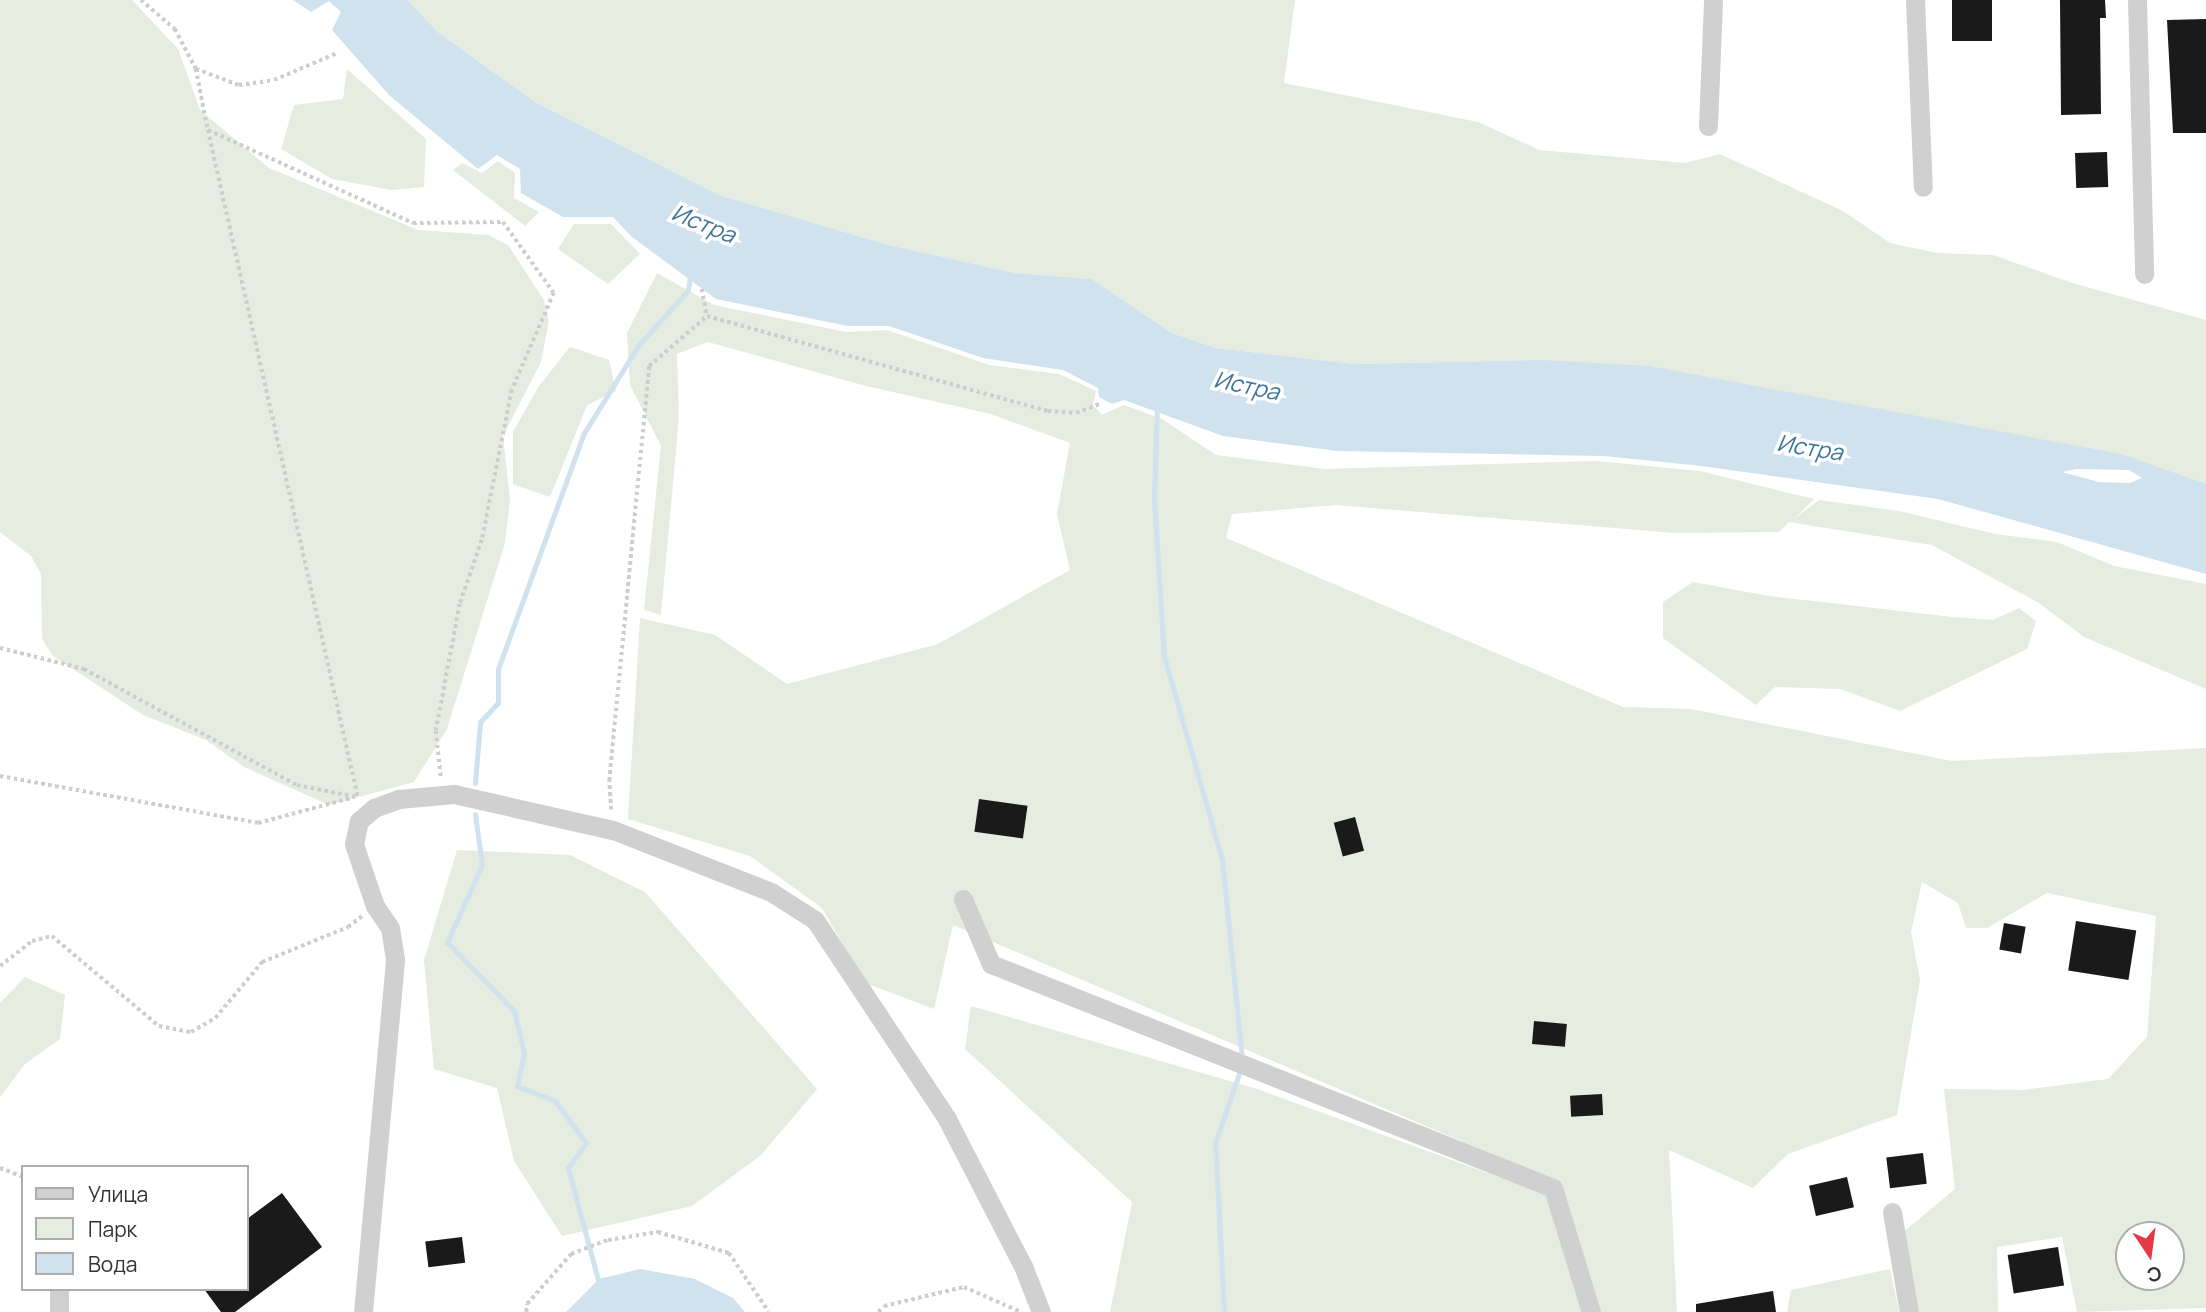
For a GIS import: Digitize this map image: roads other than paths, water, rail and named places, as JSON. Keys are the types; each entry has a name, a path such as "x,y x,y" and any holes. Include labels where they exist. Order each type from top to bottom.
{"street":[{"path":"1709,126 1713,0"},
{"path":"1915,0 1923,187"},
{"path":"2137,0 2144,274"},
{"path":"363,1312 396,959 390,928 375,906 354,845 359,821 374,808 399,799 454,794 613,830 771,892 815,920 947,1119 1023,1266 1041,1312"},
{"path":"963,900 991,964 1553,1188 1591,1312"},
{"path":"1892,1212 1909,1312"},
{"path":"60,1291 60,1312"}],"water":[{"name":"Истра","path":"293,0 407,0 439,33 535,102 719,195 889,245 1015,273 1092,279 1172,333 1216,348 1355,364 1541,360 1649,366 2121,454 2206,484 2206,574 1938,499 1702,466 1604,456 1338,451 1223,436 1124,400 1112,404 1099,397 1098,388 1063,370 983,358 889,326 848,326 716,299 632,237 613,217 563,217 521,193 520,169 497,155 478,169 389,95 332,30 341,12 329,1 311,12","holes":["2076,469 2129,470 2142,478 2130,483 2099,482 2062,472"]},
{"path":"640,1269 695,1279 733,1298 745,1312 566,1312 599,1279"}],"waterway":[{"path":"475,783 480,722 498,703 498,669 584,433 638,346 688,290 690,276"},
{"path":"1157,406 1154,498 1164,656 1222,859 1242,1059"},
{"path":"475,814 482,865 447,942 514,1011 524,1053 517,1086 555,1101 586,1143 568,1168 599,1284"},
{"path":"1224,1312 1215,1143 1241,1068"}]}
